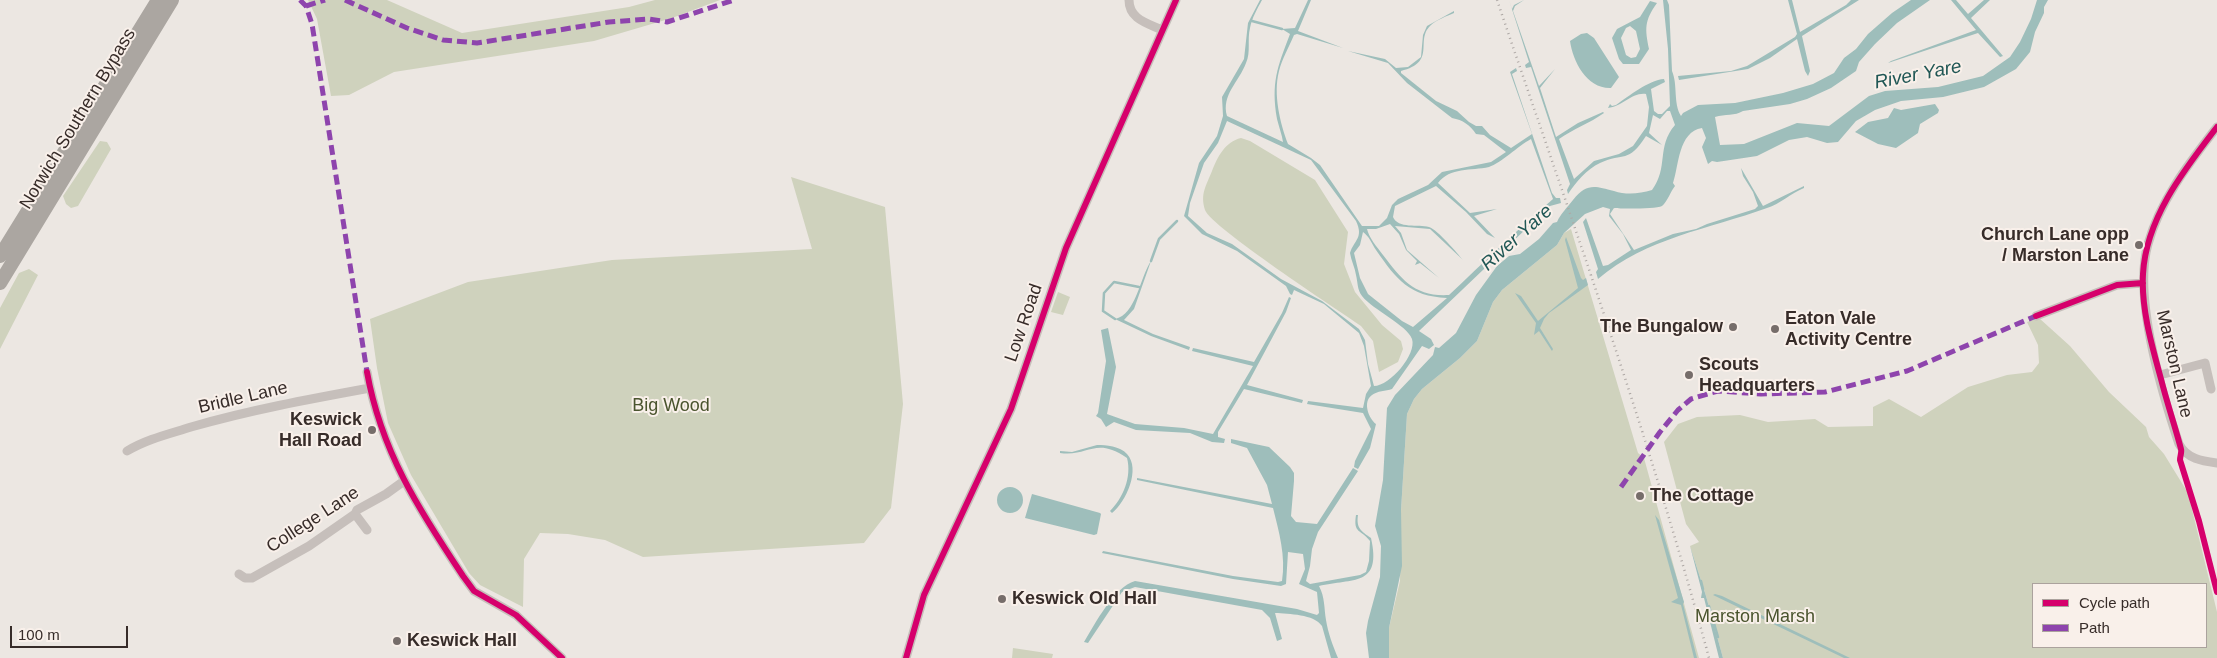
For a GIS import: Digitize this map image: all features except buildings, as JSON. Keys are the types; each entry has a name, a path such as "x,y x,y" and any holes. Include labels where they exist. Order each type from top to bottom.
{"highway":[{"name":"Norwich Southern Bypass","path":"0,256 158,0"},
{"name":"Norwich Southern Bypass","path":"0,283 172,0"}],"street":[{"path":"1129,0 1129,7 1134,16 1162,30"},
{"name":"Low Road","path":"906,658 924,596 1011,409 1066,248 1176,0"},
{"name":"Marston Lane","path":"2217,127 2175,185 2158,216 2147,245 2143,283 2146,316 2172,424 2182,450 2201,461 2217,464"},
{"path":"2036,316 2117,285 2143,283"},
{"name":"Marston Lane","path":"2160,375 2205,363 2208,385"},
{"path":"366,372 382,431 404,481 472,589 516,615 562,658"},
{"name":"Bridle Lane","path":"127,451 141,442 208,422 274,406 370,388"},
{"name":"College Lane","path":"239,574 245,578 252,578 309,546 355,514 356,510 386,494 404,481"},
{"path":"355,514 367,530"}],"green space":[{"path":"308,0 387,0 462,33 629,7 655,0 720,0 672,18 594,41 394,72 349,95 331,96 317,19"},
{"path":"1241,138 1250,141 1315,180 1348,232 1344,264 1355,292 1382,325 1401,341 1403,349 1398,362 1379,372 1373,341 1361,326 1251,250 1212,219 1205,210 1204,190 1217,160 1226,146"},
{"path":"100,141 107,142 111,149 78,206 71,208 66,204 63,196"},
{"name":"Big Wood","path":"791,177 885,207 903,404 891,508 864,543 643,557 605,540 568,534 540,533 524,559 523,607 480,585 469,573 411,475 388,423 370,319 468,282 612,260 812,249"},
{"path":"1571,229 1638,453 1644,458 1699,658 1389,658 1389,628 1400,581 1401,510 1407,414 1414,399 1422,389 1460,358 1477,341 1493,302 1502,290 1557,245 1564,233"},
{"path":"29,269 38,275 0,349 0,308 19,273"},
{"path":"1058,292 1070,297 1063,315 1051,312"},
{"name":"Marston Marsh","path":"2039,318 2070,346 2109,392 2146,427 2149,437 2164,454 2188,493 2217,612 2217,658 1723,658 1690,546 1699,542 1686,524 1664,442 1678,424 1697,417 1740,415 1768,422 1815,419 1828,427 1873,426 1873,407 1889,399 1921,417 1968,387 2007,375 2032,372 2039,363 2038,345 2027,322"},
{"path":"1013,648 1053,654 1052,658 1012,658"}],"water":[{"path":"1260,0 1262,0 1251,24 1247,59 1226,102 1227,116 1283,142 1275,106 1275,85 1276,76 1290,34 1282,29 1295,28 1308,0 1311,0 1298,31 1343,48 1297,34 1294,35 1279,71 1277,99 1282,127 1288,144 1320,165 1362,226 1379,226 1387,218 1392,205 1398,199 1428,185 1442,172 1491,162 1506,152 1484,135 1476,134 1466,123 1452,118 1407,83 1388,63 1348,51 1385,59 1396,68 1408,67 1421,57 1423,35 1427,26 1454,11 1454,13 1430,26 1424,38 1422,57 1419,62 1401,71 1401,73 1436,101 1457,111 1476,126 1482,126 1490,135 1511,148 1532,134 1510,72 1516,68 1517,71 1512,74 1552,193 1556,198 1560,198 1561,203 1550,206 1419,331 1431,339 1434,345 1429,349 1422,346 1392,389 1376,393 1369,398 1367,402 1368,410 1376,424 1370,448 1358,469 1354,467 1355,461 1371,429 1363,413 1307,404 1308,401 1363,408 1366,394 1371,386 1364,346 1359,333 1324,304 1294,290 1292,295 1290,294 1286,286 1237,251 1202,234 1184,216 1199,163 1217,136 1223,116 1222,97 1244,59 1248,23","holes":["1227,121 1311,160 1356,221 1359,235 1350,253 1360,293 1367,301 1404,328 1412,339 1410,353 1406,360 1401,368 1387,381 1374,386 1368,364 1365,340 1359,329 1322,301 1281,279 1232,244 1207,233 1188,216 1190,203 1204,163 1218,143","1531,139 1553,199 1449,295 1437,295 1418,290 1403,279 1376,246 1367,229 1376,229 1390,224 1399,234 1406,250 1417,261 1415,265 1420,263 1439,278 1407,250 1401,233 1395,226 1430,229 1463,260 1433,229 1425,226 1404,225 1396,221 1393,217 1395,206 1436,186 1466,212 1487,234 1495,238 1474,216 1497,209 1470,213 1438,183 1448,174 1494,165","1363,232 1391,270 1405,284 1423,294 1447,298 1413,327 1402,321 1368,294 1360,278 1354,253 1360,245"]},
{"path":"1509,0 1512,9 1514,5 1524,0 1515,6 1513,11 1539,86 1555,69 1540,88 1556,137 1578,123 1604,113 1559,139 1574,179 1594,161 1619,154 1633,146 1647,126 1649,107 1646,94 1636,95 1618,105 1608,108 1610,104 1612,106 1616,105 1646,85 1664,79 1665,82 1651,89 1654,111 1662,114 1670,106 1668,49 1663,0 1667,0 1669,5 1672,71 1677,105 1681,116 1698,105 1735,103 1783,93 1813,84 1834,73 1844,58 1856,49 1868,34 1892,13 1911,0 1930,0 1897,23 1859,62 1856,71 1831,88 1807,99 1790,104 1715,117 1720,145 1744,144 1797,123 1829,126 1869,96 1885,91 1938,87 1983,76 2010,57 2031,19 2037,0 2048,0 2035,32 2030,52 2016,69 1984,87 1943,97 1901,101 1875,110 1856,121 1838,142 1827,143 1807,137 1789,140 1757,156 1717,162 1712,161 1708,164 1702,147 1706,138 1702,128 1688,136 1684,143 1673,183 1675,186 1662,206 1631,209 1614,208 1610,214 1634,250 1673,234 1696,229 1755,209 1758,206 1741,168 1763,206 1804,186 1804,188 1776,204 1657,244 1617,265 1598,279 1596,272 1598,269 1583,222 1586,218 1603,266 1608,265 1631,250 1623,234 1609,216 1610,209 1603,207 1585,214 1564,233 1557,245 1502,290 1493,302 1477,341 1460,358 1422,389 1414,399 1407,414 1401,510 1402,566 1389,628 1389,658 1369,658 1366,633 1380,577 1381,546 1375,526 1383,480 1387,408 1395,395 1433,355 1435,347 1439,348 1456,333 1476,295 1497,266 1509,256 1520,254 1539,239 1553,223 1557,222 1582,191 1591,187 1628,193 1652,190 1660,173 1666,141 1675,125 1670,111 1667,111 1660,119 1653,115 1649,133 1662,145 1646,136 1630,154 1600,163 1586,172 1568,194 1567,190 1570,184 1531,67 1526,68 1525,65 1529,62"},
{"path":"1788,0 1792,0 1800,32 1846,5 1851,0 1859,0 1802,36 1810,71 1808,76 1797,39 1770,58 1748,69 1679,80 1678,76 1731,71 1747,66 1795,37 1797,34"},
{"path":"1951,0 1956,0 1968,14 1984,0 1990,0 1971,18 2003,56 2000,57 1978,33 1888,63 1976,30"},
{"path":"1650,1 1657,3 1647,25 1649,49 1639,64 1623,64 1619,59 1612,38 1617,29 1640,17","holes":["1630,26 1636,31 1640,49 1636,57 1631,58 1626,55 1621,38 1626,28"]},
{"path":"1587,33 1594,38 1619,77 1611,88 1602,87 1588,79 1574,57 1570,41 1581,34"},
{"path":"1935,104 1939,110 1938,113 1920,124 1918,133 1896,148 1878,144 1855,132 1868,122 1888,118 1894,108 1901,110"},
{"path":"1566,237 1581,278 1583,280 1586,278 1588,285 1549,313 1544,319 1540,328 1553,349 1552,351 1539,331 1534,335 1536,323 1515,293 1521,296 1538,321 1578,288 1565,240"},
{"path":"1151,261 1134,309 1124,320 1153,334 1190,347 1189,350 1151,336 1115,319 1122,316 1133,303"},
{"path":"1289,297 1291,298 1286,312 1247,385 1303,400 1302,403 1244,389 1218,432 1218,437 1225,439 1224,443 1212,442 1190,433 1136,430 1114,422 1106,427 1101,419 1096,416 1106,361 1101,330 1108,328 1116,367 1107,414 1135,424 1184,428 1213,434 1253,366 1192,351 1193,348 1254,362"},
{"path":"1231,439 1269,447 1290,467 1294,473 1291,516 1296,522 1317,524 1353,468 1358,471 1318,532 1312,549 1306,581 1310,584 1360,575 1366,572 1369,561 1370,541 1358,531 1355,521 1356,515 1358,515 1360,529 1371,538 1373,554 1372,565 1368,573 1353,580 1319,586 1323,598 1328,630 1338,658 1331,658 1322,626 1313,619 1294,614 1275,613 1282,639 1277,641 1270,618 1262,610 1135,587 1122,592 1088,643 1084,642 1099,616 1113,598 1127,585 1135,581 1297,609 1317,615 1319,613 1317,592 1299,584 1305,569 1303,554 1288,552 1286,584 1281,586 1233,579 1102,553 1103,551 1233,576 1282,581 1283,562 1280,535 1273,508 1137,480 1137,478 1272,504 1267,485 1247,448 1231,443"},
{"path":"1097,445 1121,449 1131,460 1133,468 1127,493 1112,513 1110,511 1119,500 1127,480 1127,458 1116,452 1099,448 1078,452 1060,453 1060,451 1072,452"},
{"path":"1010,487 1020,490 1023,500 1020,510 1010,513 1000,510 997,500 1000,490"},
{"path":"1032,494 1100,513 1097,534 1094,535 1025,518"},
{"path":"1655,515 1659,520 1684,602 1697,658 1694,658 1681,605 1671,602 1678,598"},
{"path":"1690,546 1723,658 1719,658 1704,598 1701,598 1702,592"},
{"path":"1715,594 1850,658 1844,658 1713,595"}],"waterway":[{"path":"1252,21 1282,29"},
{"path":"1151,261 1159,239 1177,221"},
{"path":"1115,319 1103,311 1104,293 1114,282 1139,287"},
{"path":"1701,581 1703,589"},
{"path":"1709,606 1718,637"}],"railway":[{"path":"1497,0 1635,409 1686,575 1709,658"}],"marked path":[{"path":"300,0 306,6 312,24 367,372"},
{"path":"306,6 325,0"},
{"path":"345,0 407,28 443,40 477,43 609,22 649,19 667,22 734,0"},
{"path":"1621,487 1660,432 1678,410 1691,399 1718,391 1761,394 1825,392 1907,371 2036,316"}],"cycle path":[{"path":"906,658 924,595 1011,409 1066,248 1176,0"},
{"path":"2217,127 2192,160 2159,214 2151,233 2143,274 2145,314 2151,341 2181,449 2180,460 2199,521 2217,592"},
{"path":"2036,316 2117,285 2143,283"},
{"path":"367,372 373,401 392,454 417,503 463,576 474,591 516,615 562,658"}],"place":[{"name":"Church Lane opp / Marston Lane","path":"2139,245"},
{"name":"The Bungalow","path":"1733,327"},
{"name":"Eaton Vale Activity Centre","path":"1775,329"},
{"name":"Scouts Headquarters","path":"1689,375"},
{"name":"Keswick Hall Road","path":"372,430"},
{"name":"The Cottage","path":"1640,496"},
{"name":"Keswick Old Hall","path":"1002,599"},
{"name":"Keswick Hall","path":"397,641"}],"water label":[{"name":"River Yare","path":"1918,75"},
{"name":"River Yare","path":"1517,238"}]}
